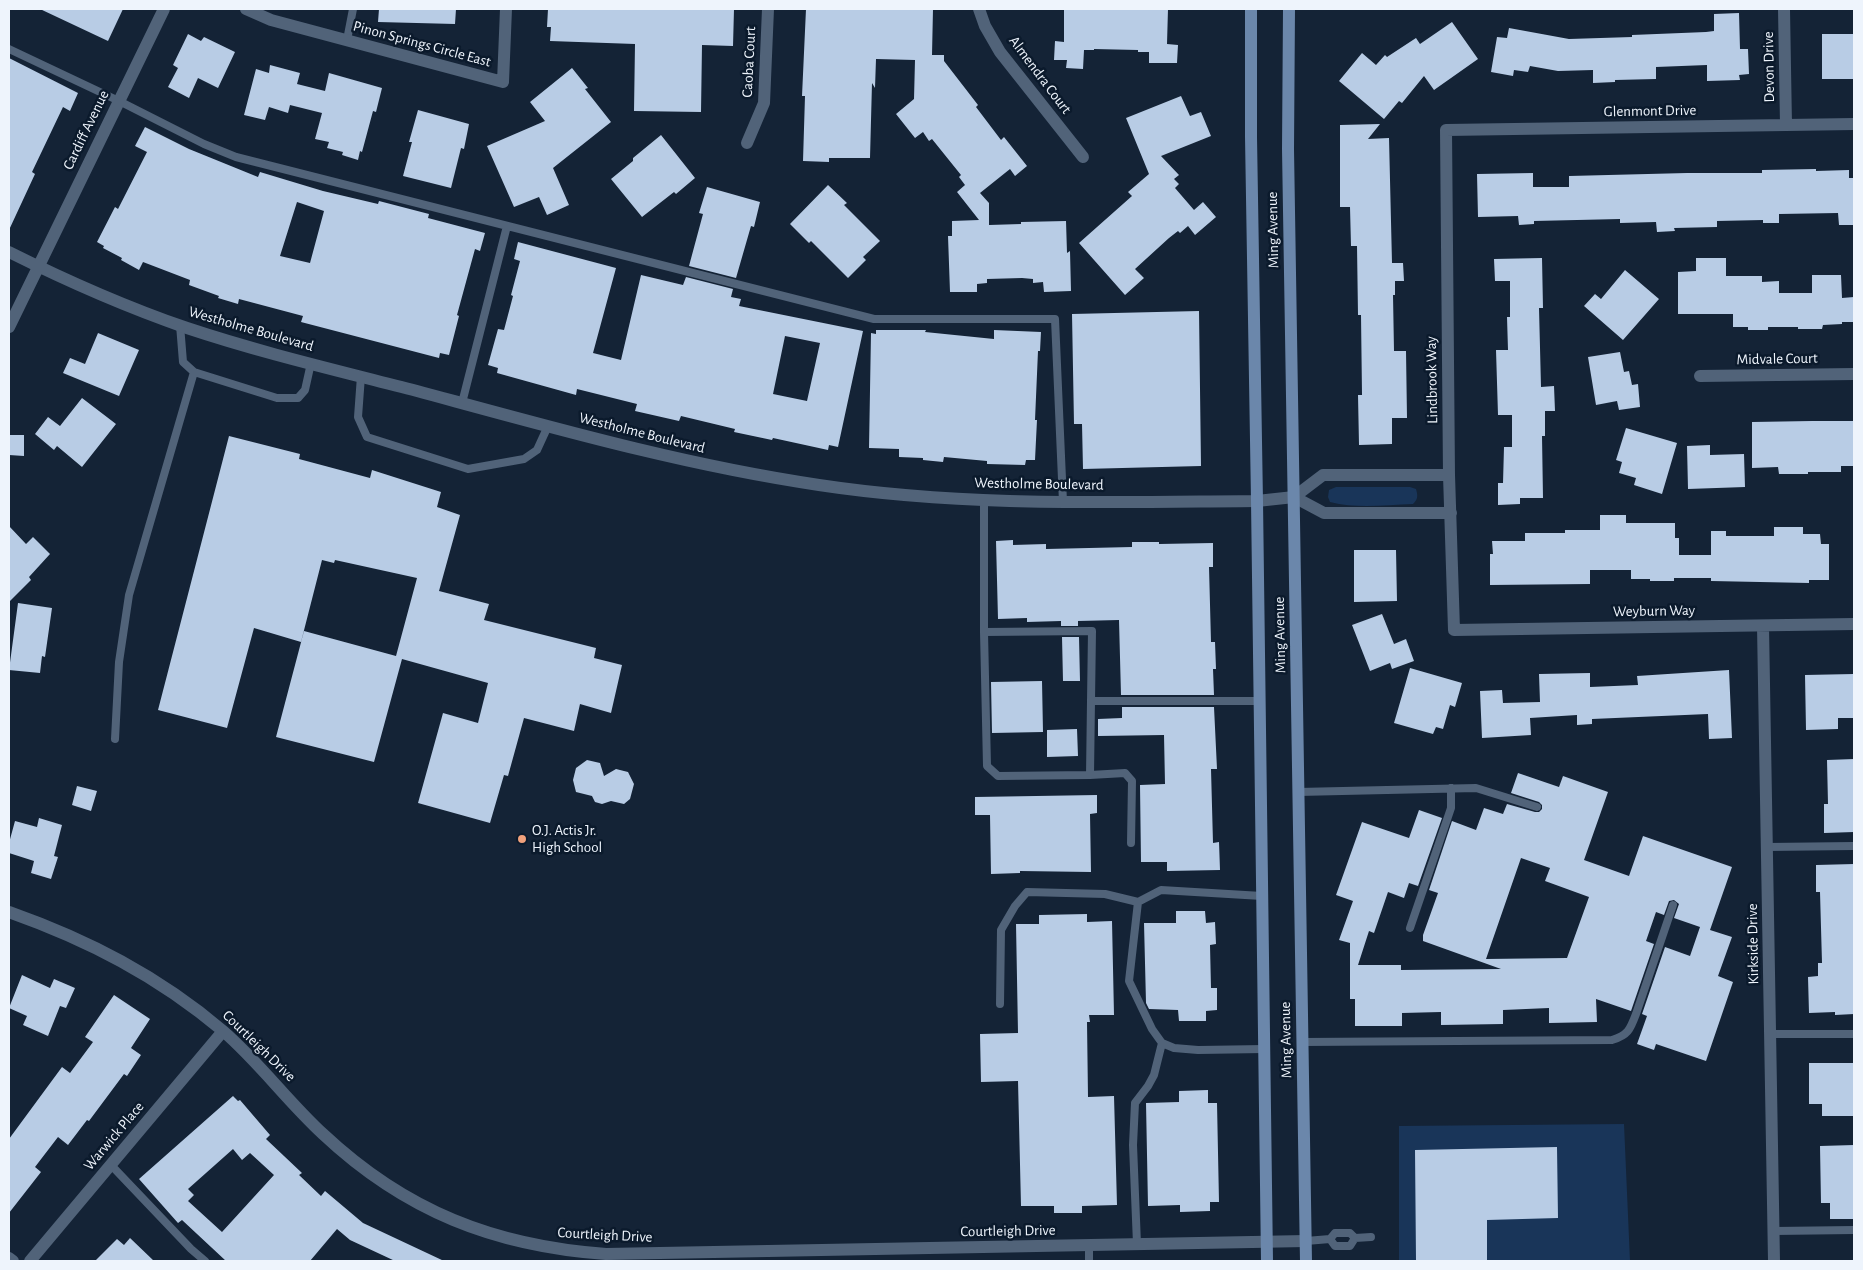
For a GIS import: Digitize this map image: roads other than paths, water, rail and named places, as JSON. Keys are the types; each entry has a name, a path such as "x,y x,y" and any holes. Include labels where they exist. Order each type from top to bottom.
{"main road":[{"name":"Ming Avenue","path":"1251,9 1251,137 1267,1261"},
{"name":"Ming Avenue","path":"1289,9 1288,149 1306,1261"}],"street":[{"name":"Cardiff Avenue","path":"9,327 164,9"},
{"name":"Pinon Springs Circle East","path":"246,9 271,20 503,82 506,9"},
{"name":"Caoba Court","path":"747,143 764,103 768,9"},
{"name":"Almendra Court","path":"979,9 985,26 1000,52 1083,157"},
{"name":"Devon Drive","path":"1784,9 1786,125"},
{"name":"Glenmont Drive","path":"1446,130 1854,124"},
{"name":"Lindbrook Way","path":"1446,130 1449,475 1454,630"},
{"name":"Westholme Boulevard","path":"9,252 120,303 180,325 312,363 644,452 733,471 822,486 912,496 984,500 1063,502 1257,501 1294,497"},
{"name":"Midvale Court","path":"1700,376 1854,374"},
{"path":"1449,475 1323,475 1294,497 1324,513 1451,513"},
{"name":"Weyburn Way","path":"1454,630 1854,624"},
{"name":"Kirkside Drive","path":"1763,626 1774,1261"},
{"name":"Courtleigh Drive","path":"9,912 52,927 100,949 143,972 186,1002 223,1031 254,1060 321,1133 356,1163 399,1193 438,1214 480,1231 524,1244 568,1252 700,1257 1306,1241"},
{"name":"Warwick Place","path":"30,1261 223,1031"},
{"path":"9,1258 13,1261"}],"lane":[{"path":"347,40 353,9"},
{"path":"9,49 204,144 236,157 874,320 1055,319 1063,502"},
{"path":"462,403 507,226"},
{"path":"180,325 183,362 194,372 277,398 298,398 305,390 312,363"},
{"path":"115,739 119,662 129,595 194,372"},
{"path":"361,376 358,417 367,437 468,469 524,459 537,450 548,426"},
{"path":"984,500 987,766 998,776 1090,775 1125,772 1132,781 1131,843"},
{"path":"984,632 1092,631 1090,775"},
{"path":"1091,701 1260,701"},
{"path":"1410,928 1451,808 1451,788"},
{"path":"1298,792 1476,788 1538,807"},
{"path":"1767,847 1854,846"},
{"path":"1000,1004 1001,930 1015,906 1027,892 1105,894 1138,902 1161,890 1262,896"},
{"path":"1138,902 1129,980 1152,1029 1162,1043 1174,1048 1198,1050 1264,1049"},
{"path":"1302,1042 1612,1040 1623,1036 1630,1029 1673,904"},
{"path":"1770,1034 1854,1034"},
{"path":"1137,1244 1133,1145 1135,1103 1154,1075 1162,1043"},
{"path":"111,1164 191,1250 205,1261"},
{"path":"1774,1230 1854,1230"},
{"path":"1306,1241 1330,1240 1335,1234 1350,1233 1355,1238 1371,1237"},
{"path":"1330,1240 1335,1246 1350,1246 1355,1238"},
{"path":"1088,1246 1089,1261"}],"place":[{"name":"O.J. Actis Jr. High School","path":"522,839"}]}
